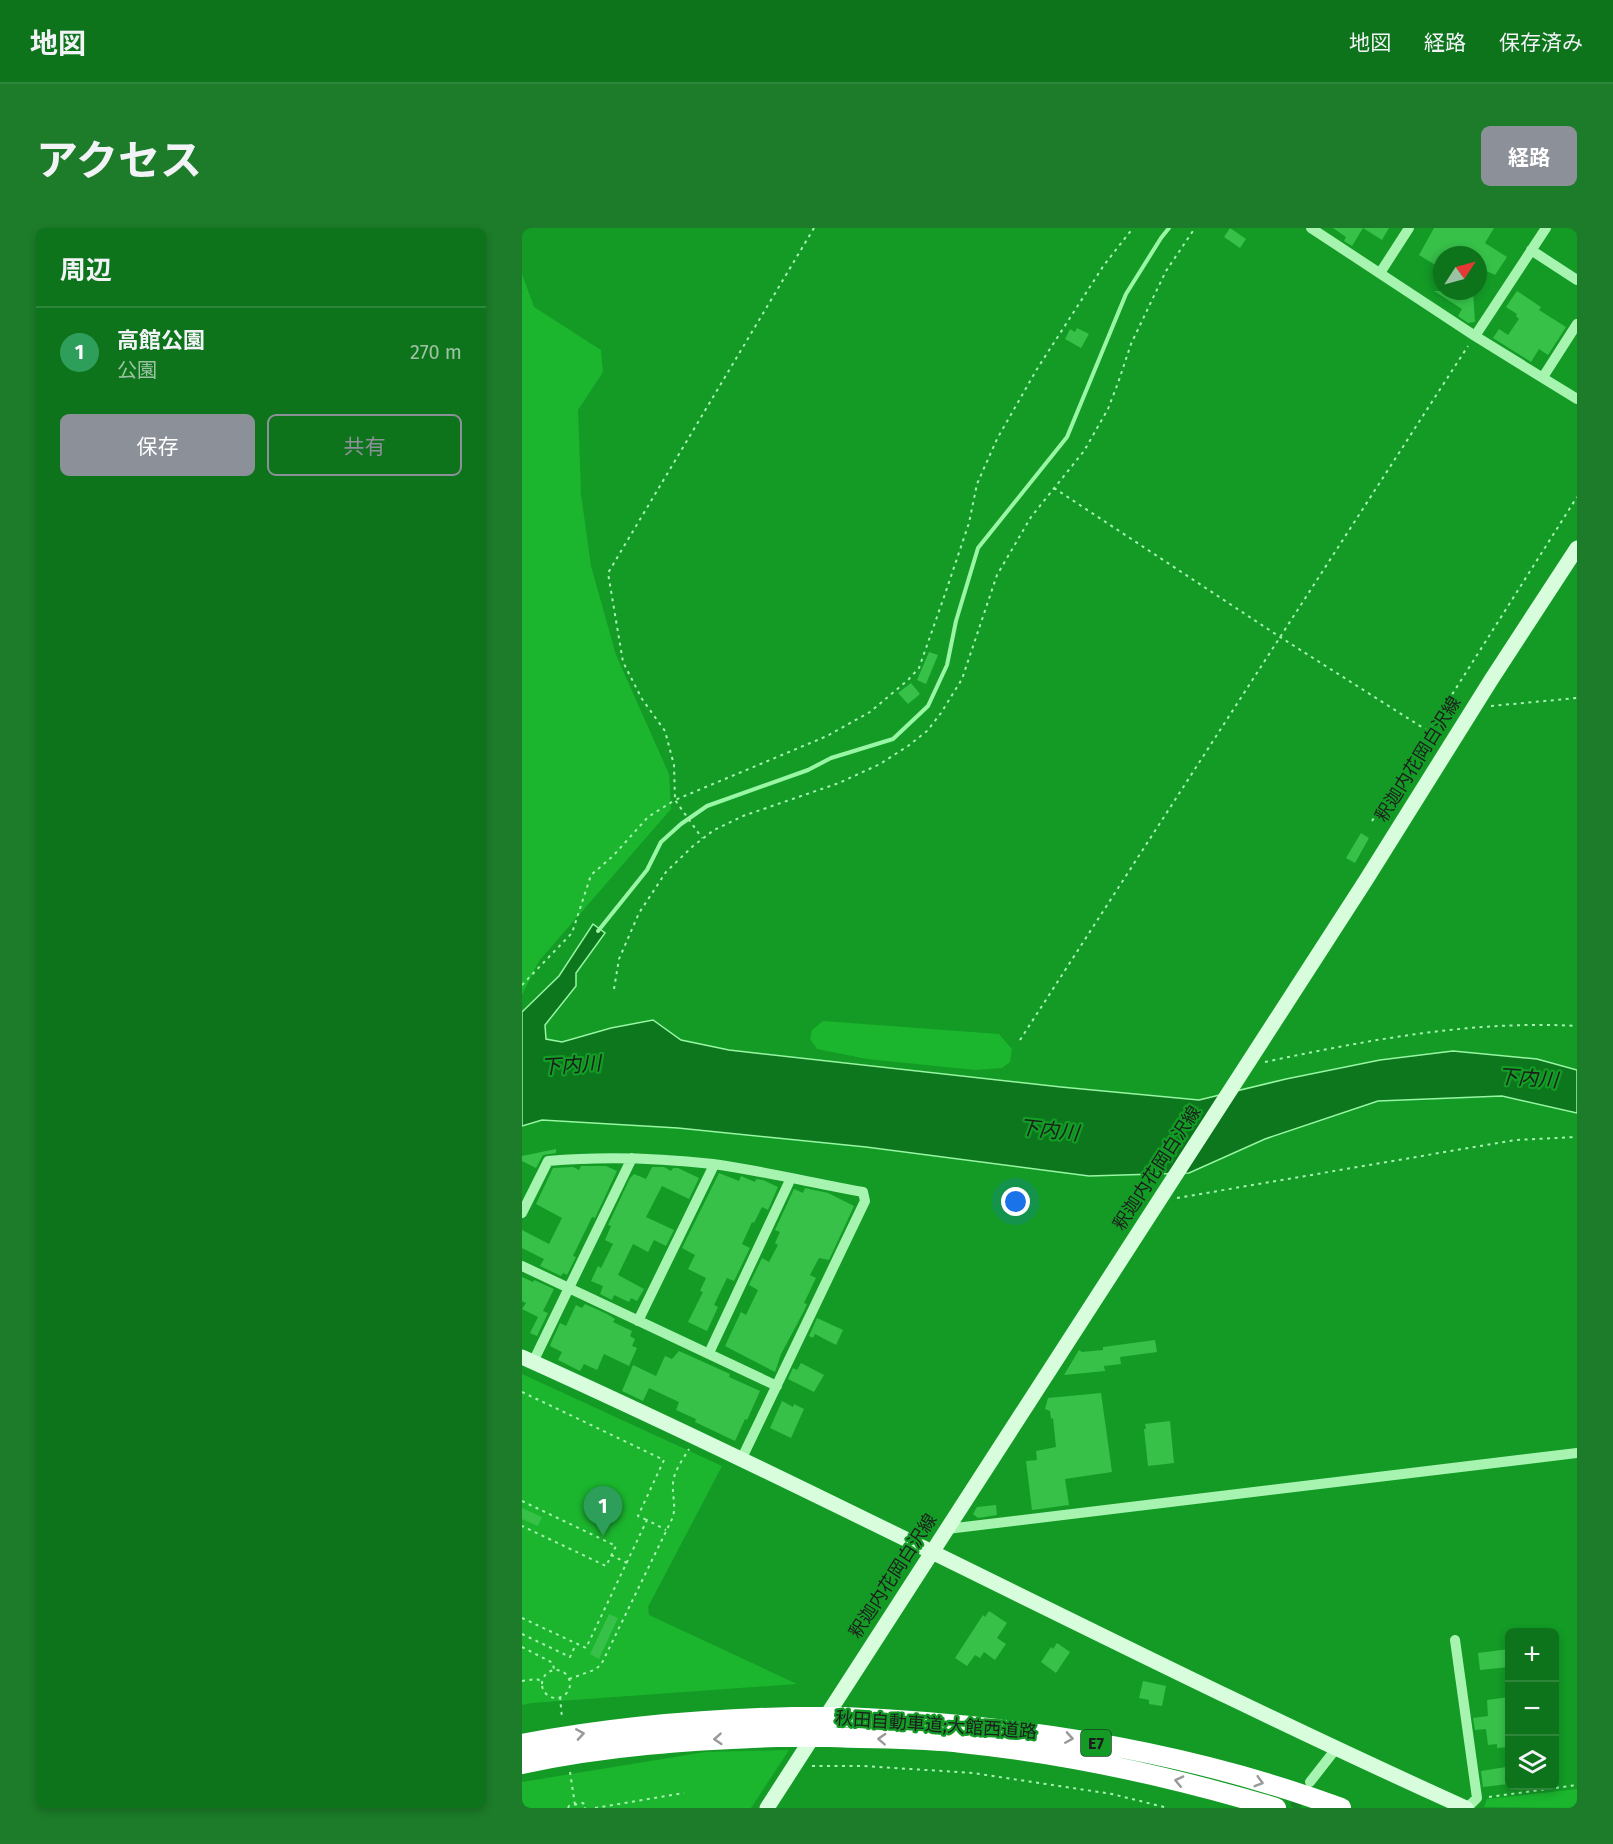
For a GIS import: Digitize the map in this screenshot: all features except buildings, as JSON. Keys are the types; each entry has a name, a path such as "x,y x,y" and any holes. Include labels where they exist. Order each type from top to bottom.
{"highway":[{"name":"秋田自動車道;大館西道路","path":"522,1744 617,1728 679,1722 844,1717 961,1723 1081,1740 1201,1765 1341,1808"},
{"name":"秋田自動車道;大館西道路","path":"522,1764 638,1746 720,1739 830,1737 961,1743 1096,1762 1204,1786 1275,1808"}],"main road":[{"name":"釈迦内花岡白沢線","path":"767,1808 1366,880 1473,708 1577,548"},
{"path":"528,1360 741,1460 1335,1750 1470,1805"}],"street":[{"path":"1311,228 1475,336 1577,399"},
{"path":"1380,273 1409,228"},
{"path":"1475,336 1546,228"},
{"path":"1531,250 1577,280"},
{"path":"1543,377 1577,324"},
{"path":"528,1360 569,1289 632,1158"},
{"path":"522,1213 548,1161 632,1158 714,1165 863,1192 865,1201 741,1460"},
{"path":"638,1321 714,1165"},
{"path":"709,1353 791,1178"},
{"path":"522,1266 777,1386"},
{"path":"947,1529 1577,1453"},
{"path":"1455,1640 1470,1805"},
{"path":"1310,1782 1335,1750"}],"path":[{"path":"702,839 675,800 674,765 665,731 642,699 624,662 608,573 814,228"},
{"path":"522,986 572,933 591,875 648,817 675,800 827,736 870,712 919,668 969,524 977,484 997,439 1037,369 1104,266 1133,228"},
{"path":"614,989 619,959 639,912 666,872 702,839 714,830 743,816 839,783 880,764 927,731 941,713 962,679 997,575 1031,517 1084,451 1108,409 1131,344 1152,300 1166,272 1195,228"},
{"path":"1020,1040 1475,336"},
{"path":"1054,488 1280,637 1450,745"},
{"path":"1372,821 1577,496"},
{"path":"1473,708 1577,698"},
{"path":"1244,1068 1321,1050 1423,1032 1497,1026 1577,1026"},
{"path":"1162,1197 1504,1141 1577,1137"},
{"path":"522,1392 664,1460 638,1516 666,1530"},
{"path":"568,1679 602,1665 673,1516 674,1477 694,1438"},
{"path":"522,1501 616,1546 606,1566 522,1526"},
{"path":"522,1618 586,1648 647,1520"},
{"path":"611,1556 627,1563"},
{"path":"522,1634 570,1657 576,1644"},
{"path":"522,1647 553,1663 554,1670"},
{"path":"554,1670 563,1672 568,1679 569,1688 560,1697 547,1695 542,1687 542,1681 546,1675 554,1670"},
{"path":"522,1681 536,1679 542,1681"},
{"path":"560,1697 562,1719"},
{"path":"794,1766 864,1766 973,1773 1112,1794 1168,1808"},
{"path":"569,1769 575,1804"},
{"path":"1470,1805 1577,1785"},
{"path":"568,1808 583,1803 586,1807 595,1808 684,1793"}],"shaded area":[{"path":"522,274 534,307 601,350 603,372 578,410 581,494 591,566 616,655 669,774 671,809 539,961 522,995"},
{"path":"823,1021 999,1034 1012,1049 1010,1062 1002,1068 975,1070 867,1059 817,1049 810,1039 812,1030"},
{"path":"522,1374 722,1466 648,1607 649,1615 797,1684 522,1705"},
{"path":"789,1750 751,1808 522,1808 522,1782 705,1752"},
{"path":"1577,1789 1577,1808 1484,1807 1487,1799"}],"water":[{"name":"下内川","path":"593,924 605,933 576,973 576,986 545,1025 546,1039 562,1042 611,1028 653,1020 681,1040 729,1050 1199,1100 1380,1060 1453,1051 1537,1059 1577,1070 1577,1113 1502,1096 1378,1101 1265,1139 1189,1173 1089,1176 866,1147 678,1128 542,1120 522,1126 522,1012 559,976"}],"waterway":[{"path":"598,931 647,870 661,842 681,824 707,806 808,770 831,758 893,739 928,706 947,665 956,621 978,548 1067,437 1126,294 1169,228"}],"tunnel":[{"path":"1294,1808 1304,1792"}],"place":[{"name":"高館公園","path":"603,1536"}]}
